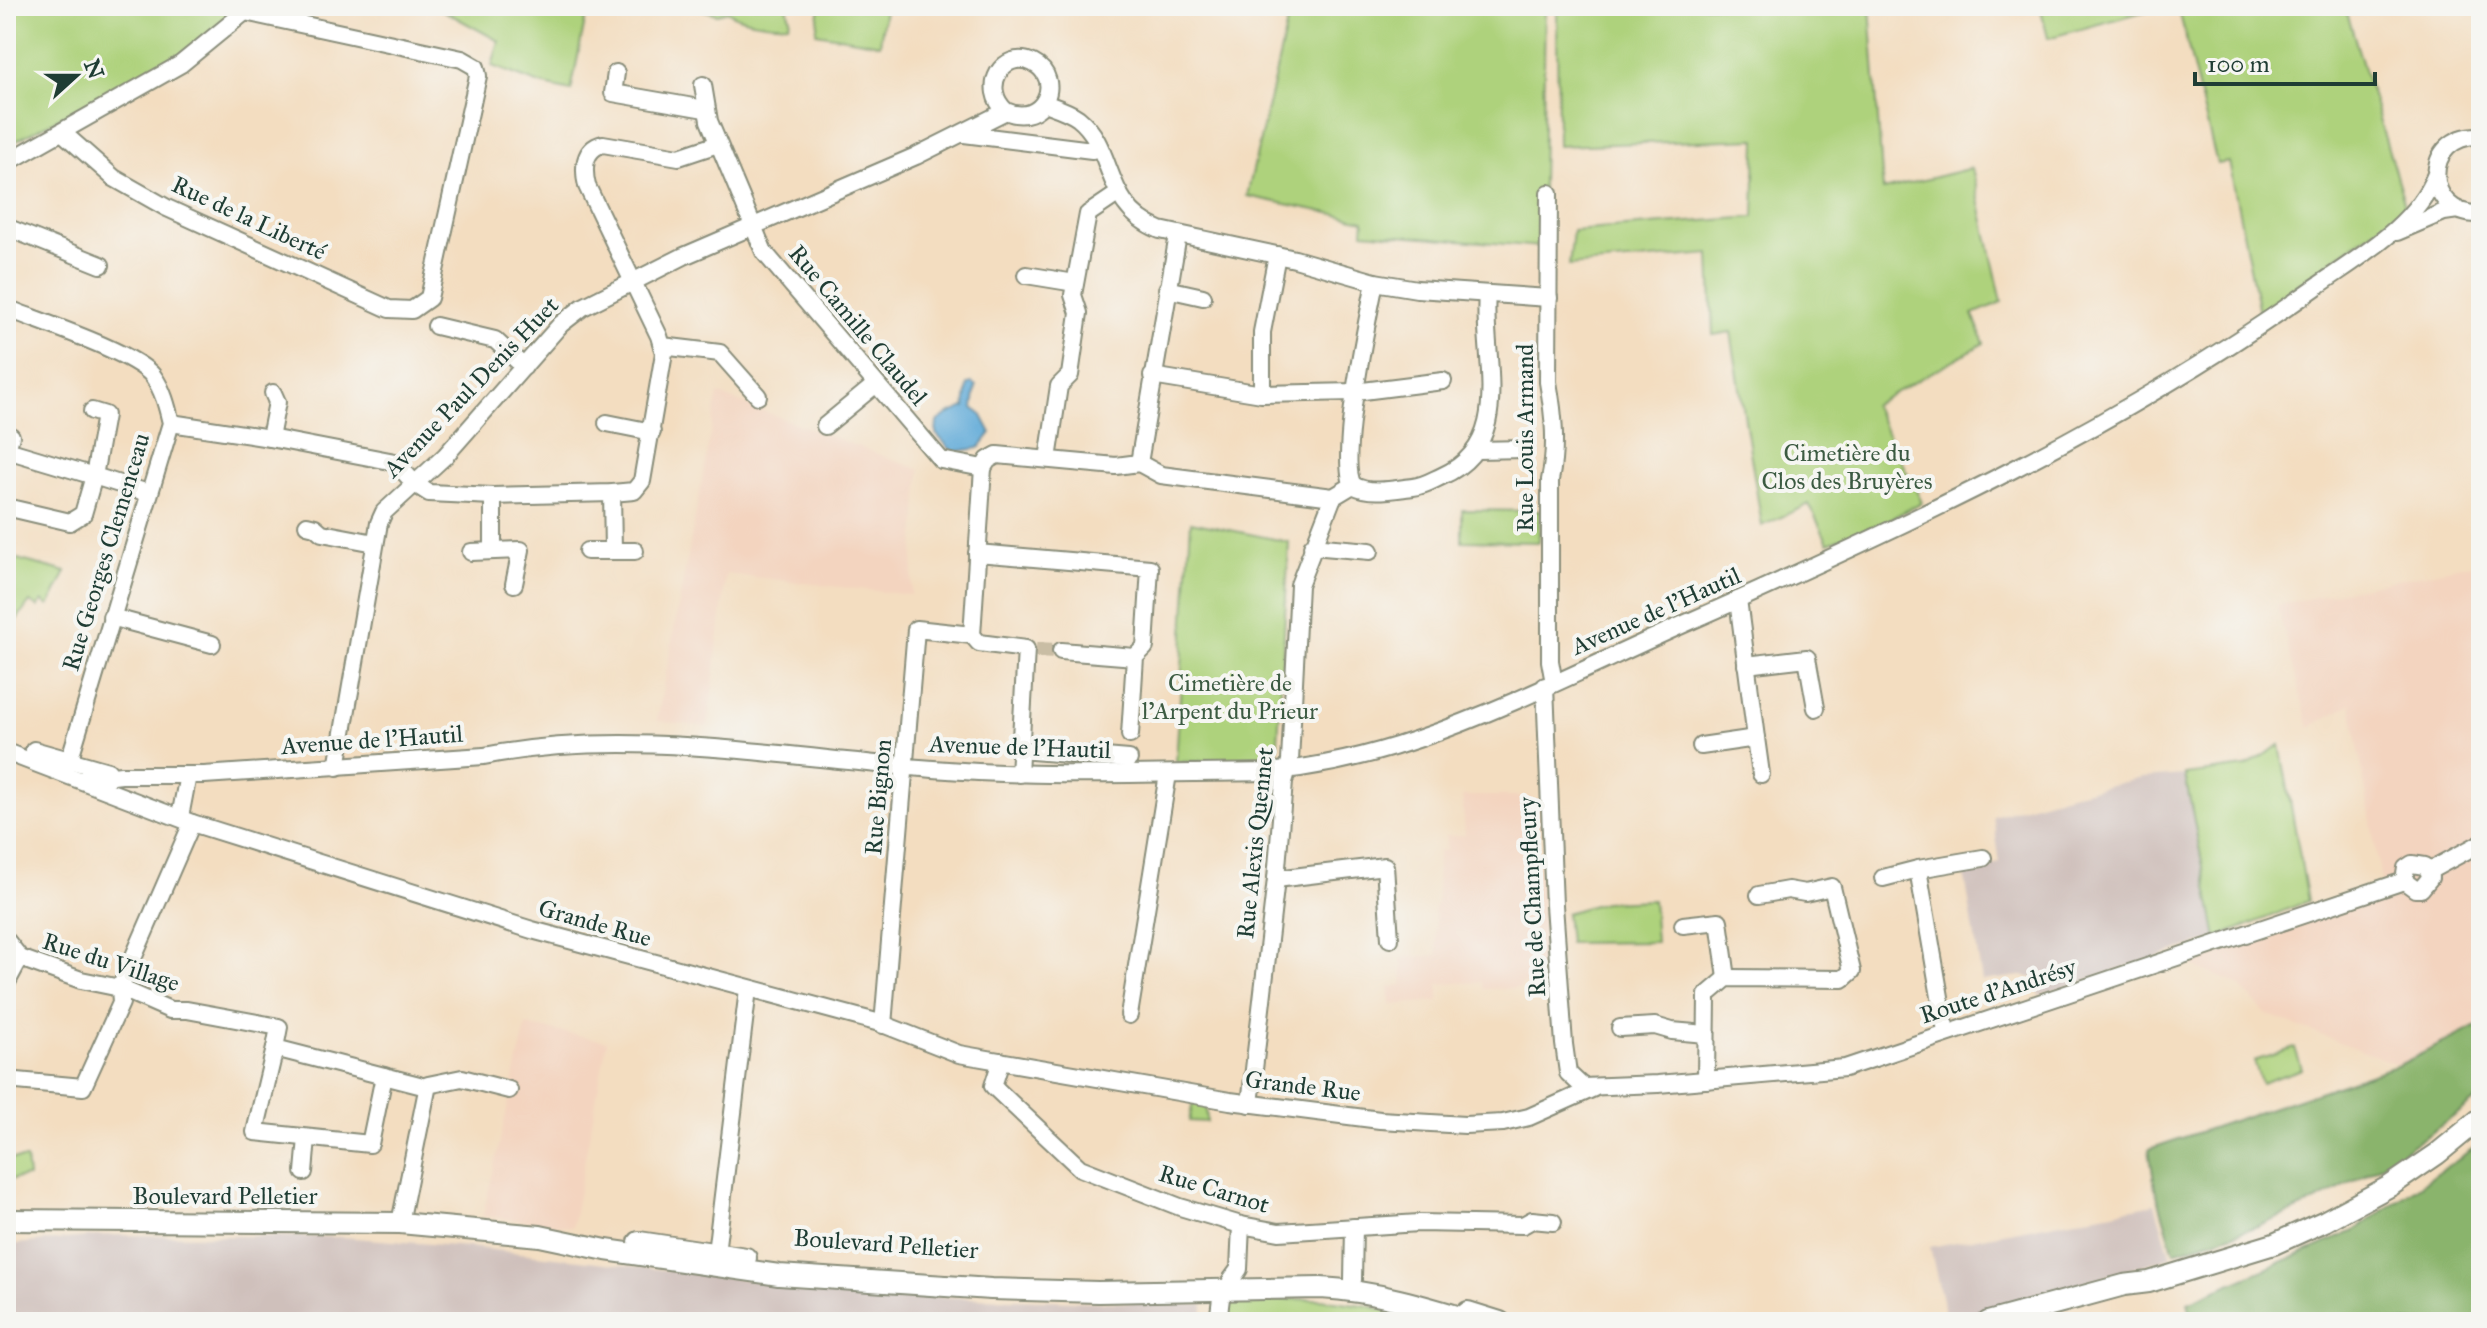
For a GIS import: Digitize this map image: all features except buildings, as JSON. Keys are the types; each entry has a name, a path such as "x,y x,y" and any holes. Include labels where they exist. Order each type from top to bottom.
{"main road":[{"path":"1988,1322 2239,1256 2325,1221 2390,1186 2437,1154 2481,1118"},
{"name":"Boulevard Pelletier","path":"6,1220 400,1223 540,1236 568,1244 717,1260 779,1275 991,1289 1098,1292 1227,1285 1288,1277 1353,1280 1397,1289 1500,1322"},
{"path":"2032,1322 2128,1294 2149,1282"},
{"name":"Boulevard Pelletier","path":"1227,1285 1353,1290 1432,1314 1477,1322"}],"street":[{"name":"Rue de la Liberté","path":"62,132 114,178 167,208 389,309 412,310 429,298 478,76 476,67 462,59 249,9"},
{"path":"6,163 181,64 249,9"},
{"path":"1006,111 996,100 993,86 999,71 1015,61 1033,63 1046,76 1049,85 1044,103 1077,117 1099,148 1128,209 1144,223 1178,235 1277,255 1375,282 1417,289 1549,298"},
{"path":"616,73 613,93 705,109"},
{"name":"Rue Camille Claudel","path":"703,85 705,109 764,252 941,460 983,468"},
{"name":"Avenue Paul Denis Huet","path":"337,767 375,543 384,512 445,456 561,324 575,312 633,281 964,134 1006,111 1014,115 1031,114 1044,103"},
{"path":"964,134 1092,150 1099,148"},
{"path":"2388,236 2422,202 2447,147 2462,138 2481,136"},
{"path":"171,423 395,462 415,484 429,493 493,496 627,493 639,487 652,432 664,353 587,186 584,173 588,152 592,146 603,144 679,157 718,144"},
{"path":"2436,174 2442,195 2473,214"},
{"path":"1048,459 1059,386 1070,375 1079,313 1073,295 1088,214 1119,193"},
{"name":"Rue Louis Armand","path":"1549,193 1548,382 1555,457 1550,480 1549,684"},
{"path":"2388,236 2444,212 2473,214"},
{"path":"6,227 101,265"},
{"path":"1139,463 1178,235"},
{"name":"Avenue de l'Hautil","path":"1020,750 1129,755 1168,774 1286,770 1309,768 1395,747 1447,728 1738,600 2002,477 2160,390 2249,335 2388,236"},
{"path":"1262,394 1262,332 1277,255"},
{"path":"1026,275 1075,283"},
{"path":"1375,282 1355,392 1348,472 1353,485 1363,490 1419,486 1457,469 1477,450 1488,422 1491,396 1485,327 1487,294"},
{"path":"1167,289 1203,297"},
{"name":"Rue Georges Clemenceau","path":"6,308 127,356 152,374 166,400 171,423 69,761"},
{"path":"436,326 495,340 524,367"},
{"path":"662,346 720,353 758,396"},
{"path":"1152,376 1262,394 1355,392 1443,381"},
{"path":"825,426 876,384"},
{"path":"270,438 277,402 273,393"},
{"path":"6,507 70,522 83,514 94,476 105,415 92,411"},
{"path":"607,423 652,432"},
{"path":"11,436 7,450 148,493"},
{"path":"1477,450 1524,449"},
{"path":"1019,774 1031,649 979,643 972,635 983,468 988,460 997,455 1116,466 1139,463 1161,475 1333,497 1353,485"},
{"path":"612,493 613,550"},
{"path":"493,496 493,549"},
{"name":"Rue Alexis Quennet","path":"1250,1104 1286,770 1290,761 1299,585 1333,497"},
{"path":"307,525 322,533 375,543"},
{"path":"1312,546 1370,551"},
{"path":"471,552 521,550 514,584"},
{"path":"587,551 635,551"},
{"path":"977,553 1150,568 1145,647 1135,657 1129,755"},
{"path":"1738,600 1761,774"},
{"path":"111,617 212,644"},
{"name":"Rue Bignon","path":"883,1025 916,629 972,635"},
{"path":"1061,651 1135,657"},
{"path":"1746,665 1807,658 1816,708"},
{"name":"Rue de Champfleury","path":"1549,684 1554,905 1568,1091 1564,1100"},
{"path":"1701,746 1756,738"},
{"path":"6,742 121,775"},
{"name":"Avenue de l'Hautil","path":"121,775 188,775 337,767 484,756 530,747 652,746 739,750 904,767 1019,774 1129,755"},
{"name":"Grande Rue","path":"6,752 186,820 532,930 883,1025 959,1054 1250,1104 1380,1120 1465,1125 1522,1119 1594,1088"},
{"path":"1129,1015 1168,774"},
{"path":"82,780 121,775"},
{"path":"6,1080 83,1087 121,1003 120,988 186,820 188,775"},
{"name":"Route d'Andrésy","path":"1594,1088 1834,1070 2404,881 2415,889 2421,889 2430,878 2429,871 2481,843"},
{"path":"1883,878 1983,858"},
{"path":"1276,879 1385,866 1390,939"},
{"path":"1918,869 1946,1032"},
{"path":"1706,1080 1707,995 1727,978 1843,979 1852,971 1832,887 1805,893 1788,890 1759,895"},
{"path":"1683,925 1719,921 1727,978"},
{"name":"Rue du Village","path":"6,940 20,958 81,980 120,988 170,1010 187,1010 279,1027 275,1048"},
{"path":"6,984 20,958"},
{"path":"717,1260 748,989"},
{"path":"1620,1028 1655,1026 1706,1034"},
{"path":"384,1076 370,1144 255,1132 275,1048 384,1076 419,1085"},
{"name":"Rue Carnot","path":"1001,1061 993,1086 1080,1168 1180,1207 1241,1225 1279,1232 1419,1223 1523,1225 1532,1220 1553,1222"},
{"path":"1567,1069 1576,1083 1594,1088"},
{"path":"400,1223 428,1085 462,1078 509,1090"},
{"path":"304,1172 307,1138"},
{"path":"1218,1322 1227,1285 1239,1269 1241,1225"},
{"path":"1353,1280 1354,1227"}],"shaded area":[{"path":"718,394 920,470 911,595 726,574 708,727 657,721"},
{"path":"2481,562 2481,1024 2399,1065 2266,1014 2239,985 2188,964 2380,892 2381,880 2351,704 2309,728 2277,605"},
{"path":"2185,775 2217,938 2039,995 2034,978 2021,976 1982,981 1964,871 2000,863 1993,816 2142,778"},
{"path":"1462,796 1526,796 1541,803 1539,865 1545,966 1534,966 1535,982 1521,984 1521,988 1483,989 1482,982 1439,984 1439,1001 1391,1005 1389,988 1403,984 1402,958 1437,955 1434,907 1437,903 1438,851 1446,850 1446,836 1465,835"},
{"path":"526,1025 607,1041 572,1227 483,1216"},
{"path":"2155,1204 2171,1257 1947,1322 1930,1247"},
{"path":"108,1235 343,1237 468,1247 877,1295 1204,1305 1202,1322 6,1322 6,1245"}],"green space":[{"path":"6,6 248,6 175,58 6,146"},
{"path":"435,6 588,6 571,91 540,84 492,66 499,41"},
{"path":"703,6 787,6 790,19 788,24 756,22 728,11 717,14 703,10"},
{"path":"820,6 885,9 880,44 816,33"},
{"path":"1291,6 1545,6 1541,247 1363,232 1364,220 1247,196"},
{"name":"Cimetière du Clos des Bruyères","path":"1557,6 1870,6 1883,190 1972,168 2002,302 1973,314 1984,343 1873,405 1922,502 1885,522 1828,543 1809,504 1762,526 1731,332 1713,335 1710,254 1569,266 1573,231 1754,217 1756,139 1558,146"},
{"path":"2040,6 2164,6 2048,38"},
{"path":"2178,6 2345,6 2406,208 2259,312 2229,162 2217,164"},
{"path":"1462,510 1540,511 1539,542 1462,541"},
{"name":"Cimetière de l'Arpent du Prieur","path":"1191,522 1289,542 1277,760 1176,762"},
{"path":"6,556 66,572 49,606 42,601 38,607 30,602 7,632"},
{"path":"2280,745 2308,901 2217,938 2185,775 2245,767"},
{"path":"1653,900 1656,942 1569,943 1566,913 1604,902"},
{"path":"2481,1024 2481,1096 2457,1114 2404,1151 2320,1199 2252,1228 2174,1252 2155,1188 2149,1149 2399,1065"},
{"path":"2295,1048 2302,1069 2261,1083 2254,1061"},
{"path":"1193,1102 1206,1104 1207,1122 1189,1121"},
{"path":"2481,1143 2481,1322 2193,1322 2188,1302 2354,1231"},
{"path":"6,1159 26,1159 28,1177 6,1180"},
{"path":"1321,1299 1369,1306 1415,1319 1415,1322 1227,1322 1230,1300"}],"water":[{"path":"968,384 976,386 973,408 981,414 991,433 979,448 953,452 936,434 937,422 965,407"}],"tunnel":[{"path":"1036,650 1061,651"}]}
